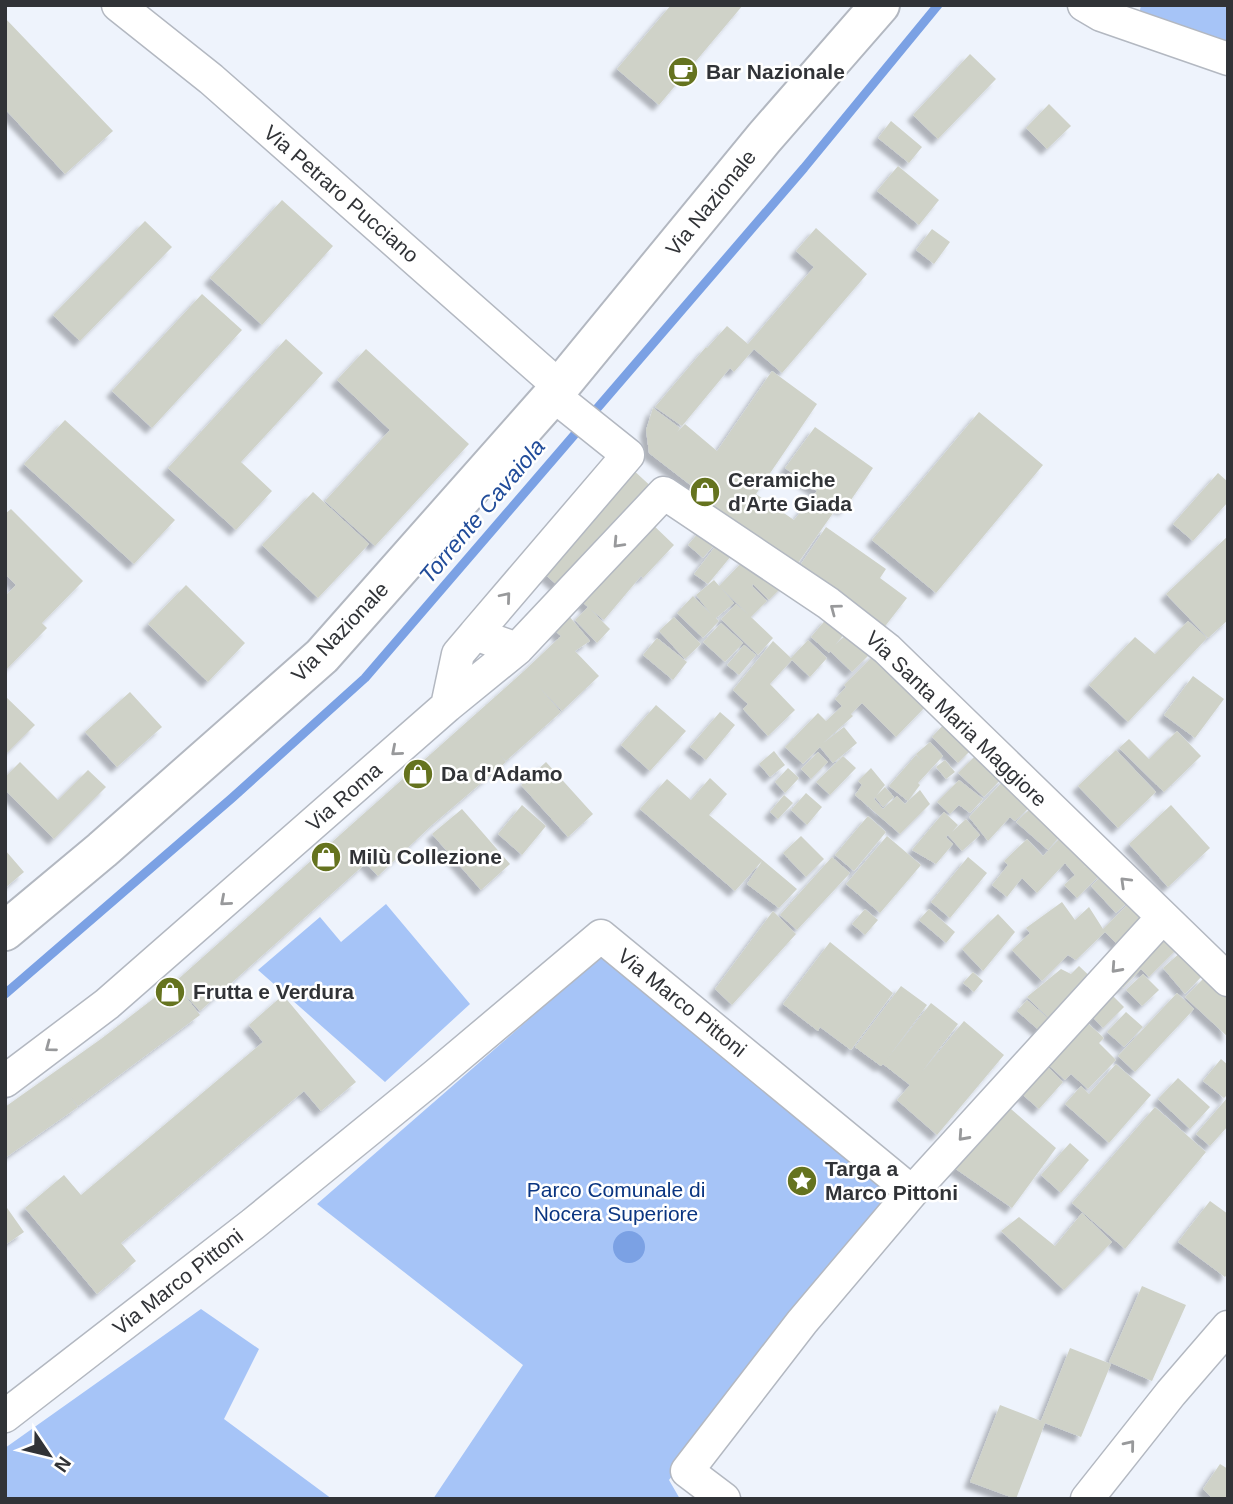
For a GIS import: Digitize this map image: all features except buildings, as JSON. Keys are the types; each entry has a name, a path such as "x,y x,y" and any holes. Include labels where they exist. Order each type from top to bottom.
{"main road":[{"name":"Via Nazionale","path":"5,931 102,850 322,656 560,396 764,138 880,5"}],"street":[{"name":"Via Petraro Pucciano","path":"118,5 211,79 608,440 628,455 475,634"},
{"path":"1084,5 1101,15 1228,59"},
{"name":"Via Roma","path":"5,1081 107,1004 447,706 517,649 664,494"},
{"name":"Via Santa Maria Maggiore","path":"664,494 828,603 887,649 1228,980"},
{"path":"447,706 458,654 475,634 517,649"},
{"path":"724,1499 687,1471 802,1322 912,1192 1162,918"},
{"name":"Via Marco Pittoni","path":"5,1416 253,1224 601,936 912,1192"},
{"path":"1087,1499 1171,1393 1228,1327"}],"green space":[{"path":"1141,5 1228,5 1228,44 1138,20"},
{"path":"386,904 470,1004 385,1082 258,970 320,917 341,942"},
{"name":"Parco Comunale di Nocera Superiore","path":"606,952 895,1191 669,1480 680,1499 433,1499 523,1365 317,1204"},
{"path":"201,1309 259,1349 224,1419 332,1499 5,1499 5,1448"}],"shaded area":[{"path":"629,1231 640,1236 645,1247 640,1258 629,1263 618,1258 613,1247 618,1236"}],"waterway":[{"name":"Torrente Cavaiola","path":"5,994 232,798 365,678 804,168 938,5"}],"place":[{"name":"Bar Nazionale","path":"683,72"},
{"name":"Ceramiche d'Arte Giada","path":"705,492"},
{"name":"Da d'Adamo","path":"418,774"},
{"name":"Milù Collezione","path":"326,857"},
{"name":"Frutta e Verdura","path":"170,992"},
{"name":"Targa a Marco Pittoni","path":"802,1181"}]}
